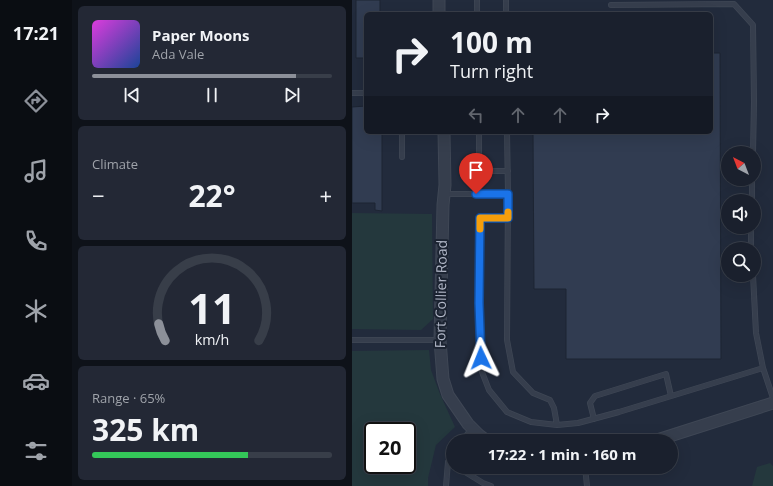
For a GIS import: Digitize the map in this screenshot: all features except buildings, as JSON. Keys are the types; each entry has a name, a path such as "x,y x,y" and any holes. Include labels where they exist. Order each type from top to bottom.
{"street":[{"path":"439,0 439,12"},
{"name":"Fort Collier Road","path":"444,134 445,185 443,205 440,340 443,379 448,395 468,424 479,434"},
{"path":"676,434 773,403"}],"lane":[{"path":"477,0 477,12"},
{"path":"506,0 506,12"},
{"path":"610,5 734,4 753,25 753,146"},
{"path":"352,93 364,93"},
{"path":"402,134 402,157"},
{"path":"479,134 479,171 508,171"},
{"path":"507,134 507,340 513,372 532,393 550,400 554,408 558,425"},
{"path":"444,194 508,194"},
{"path":"508,218 480,218 479,303 482,372 489,390 507,412 531,422 558,425 578,423 763,368"},
{"path":"753,282 756,333 763,368 773,398"},
{"path":"352,340 440,340"},
{"path":"594,419 590,403 594,396 666,374 671,396"},
{"path":"467,434 472,428"},
{"path":"446,486 447,474"},
{"path":"468,474 491,486"},
{"path":"586,474 587,486"}],"green space":[{"path":"352,213 432,214 433,319 421,330 352,329"},
{"path":"429,350 431,370 455,427 436,445 428,478 428,486 352,486 352,351"},
{"path":"770,463 773,466 773,486 752,486 757,467"}],"slow traffic":[{"path":"480,229 480,218 508,218 508,212"}],"route":[{"path":"476,194 508,194 508,218 480,218 479,303 481,358"}]}
